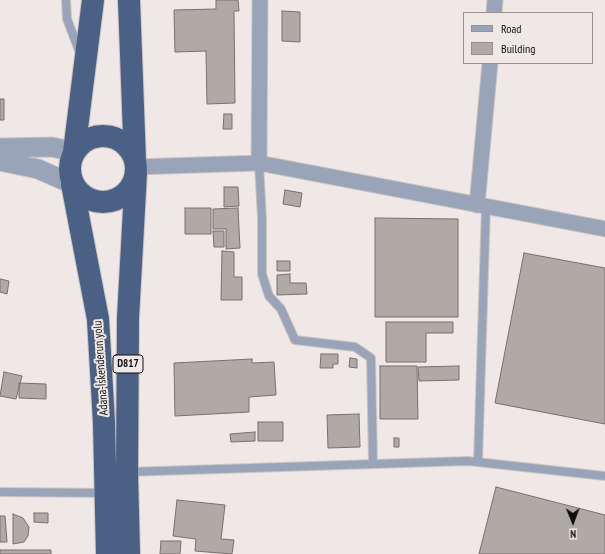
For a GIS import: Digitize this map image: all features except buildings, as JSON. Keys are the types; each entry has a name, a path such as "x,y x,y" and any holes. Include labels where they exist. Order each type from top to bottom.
{"highway":[{"path":"74,152 81,143 91,137 114,137 124,143 131,152 136,168 133,183 127,192 118,198 108,202 97,202 87,198 79,192 72,184 69,173 70,162 74,152 93,0"},
{"name":"D817","path":"129,0 136,168 128,318 129,554"},
{"name":"Adana-İskenderun yolu","path":"72,184 98,319 104,423 107,554"}],"street":[{"path":"259,163 260,0"},
{"path":"494,12 495,0"},
{"path":"482,206 490,64"},
{"path":"0,148 52,148 74,152"},
{"path":"0,160 38,169 72,184"},
{"path":"136,168 259,163 605,229"}],"lane":[{"path":"66,0 67,19 85,66"},
{"path":"259,163 262,219 262,274 269,296 281,309 295,340 355,347 371,358 373,464"},
{"path":"478,461 482,206"},
{"path":"128,472 478,461 605,476"},
{"path":"0,492 106,493"}]}
